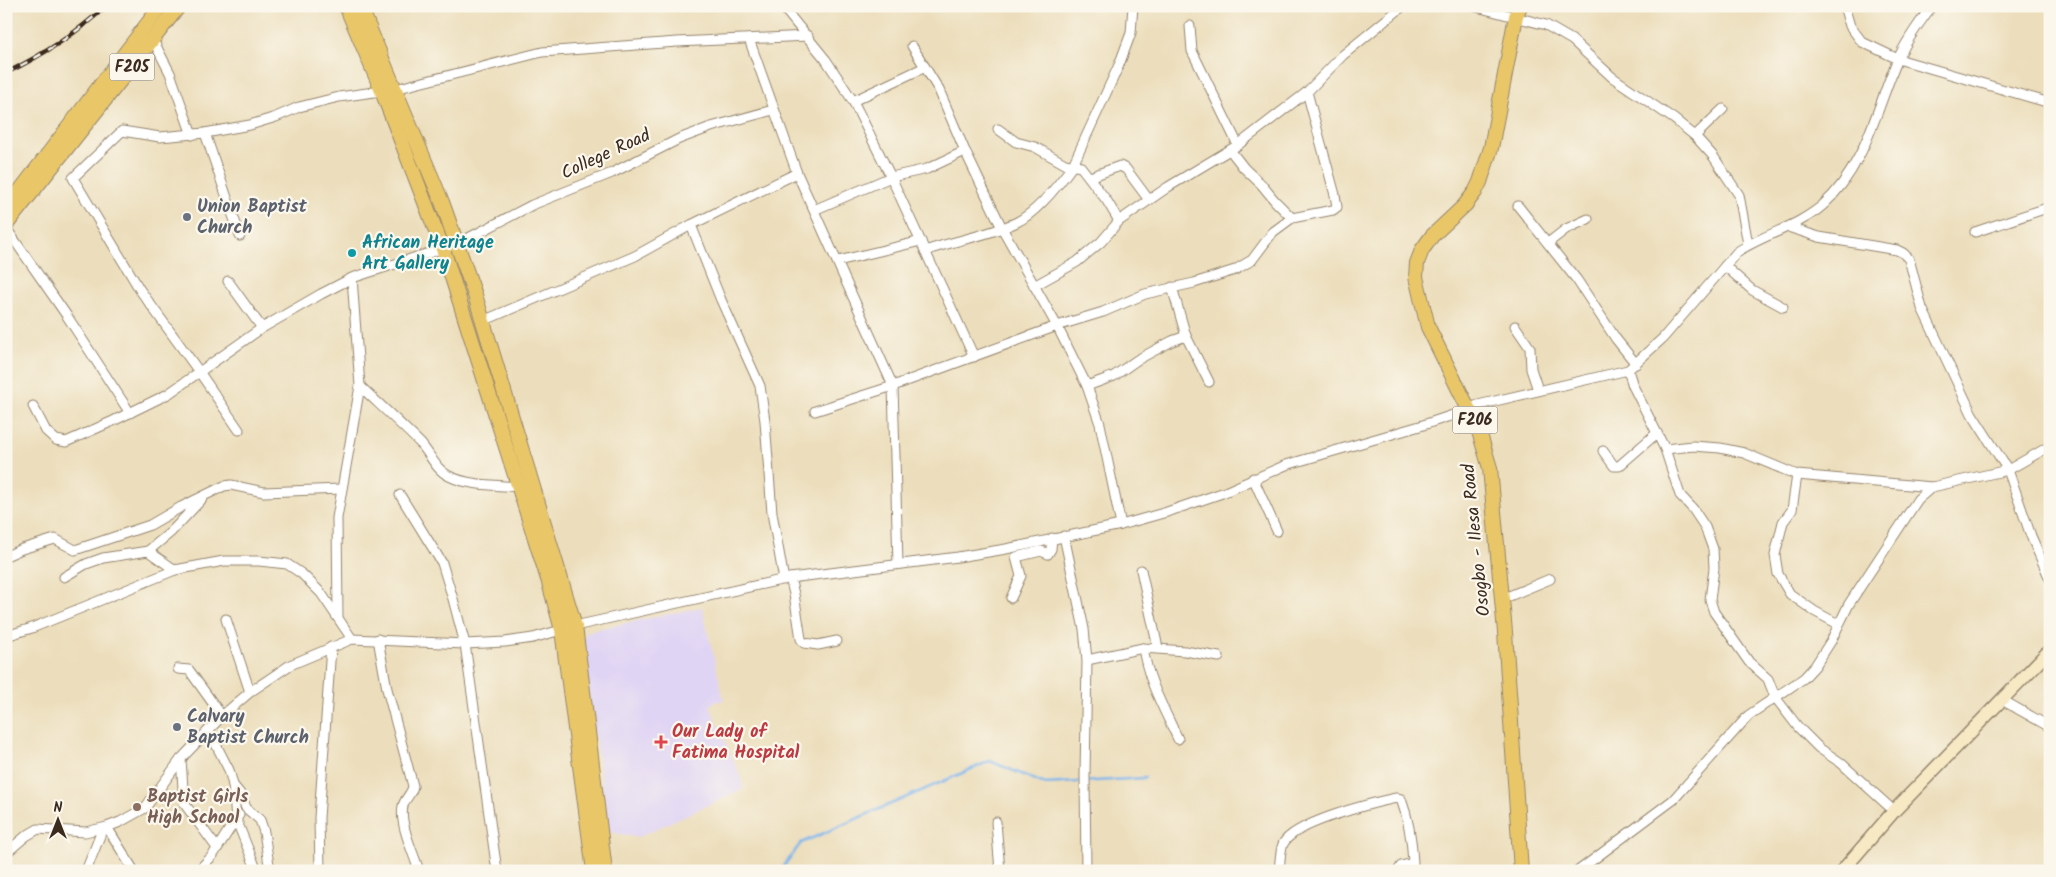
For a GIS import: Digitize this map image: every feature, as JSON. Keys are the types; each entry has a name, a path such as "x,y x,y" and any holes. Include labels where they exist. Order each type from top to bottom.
{"main road":[{"path":"6,227 78,125 100,79 151,6"},
{"name":"F205","path":"78,125 161,6"},
{"name":"F205","path":"6,209 179,6"},
{"path":"78,125 103,112 184,6"},
{"path":"346,6 388,90 457,244 483,321 568,628 605,871"},
{"path":"360,6 443,249 568,628 594,871"},
{"name":"Osogbo - Ilesa Road","path":"1518,11 1494,133 1480,182 1466,205 1432,236 1422,250 1417,263 1418,290 1428,327 1478,428 1490,468 1502,599 1521,871"},
{"path":"1842,871 1894,811 2050,650"}],"street":[{"path":"782,6 808,36 853,101 891,177 974,357"},
{"path":"925,251 1002,228 1018,221 1050,193 1073,165 1113,80 1131,33 1133,6"},
{"path":"1034,286 1077,262 1100,242 1119,221 1195,170 1234,147 1308,92 1344,55 1403,6"},
{"path":"1473,6 1518,11 1572,40 1612,77 1674,119 1694,136 1713,156 1739,195 1748,244"},
{"path":"1844,6 1850,26 1862,42 1898,59 2050,103"},
{"path":"6,853 26,836 38,829 85,832 120,822 145,808 181,758 222,716 250,692 290,665 352,639 465,644 524,639 787,579 958,558 1121,525 1168,512 1225,492 1253,478 1294,462 1396,433 1469,409 1632,367 1663,338 1737,252 1748,244 1811,215 1825,204 1844,180 1862,152 1898,59 1915,29 1932,6"},
{"path":"1190,26 1192,51 1244,168 1262,184 1292,218"},
{"path":"239,430 140,290 73,178 122,131 160,137 192,135 250,125 299,108 340,97 388,90 542,52 570,48 808,36"},
{"path":"749,39 797,173 893,386 898,564"},
{"path":"155,44 170,73 192,135"},
{"path":"912,46 939,90 965,151 1002,228 1057,326 1087,386 1100,424 1121,525"},
{"path":"853,101 925,67"},
{"path":"815,410 893,386 1057,326 1103,312 1145,294 1235,270 1252,260 1273,232 1292,218 1332,210 1336,207 1308,92"},
{"path":"1694,136 1723,109"},
{"name":"College Road","path":"33,406 46,431 56,440 66,442 168,394 262,328 352,278 457,244 532,205 612,173 678,140 711,127 773,110"},
{"path":"998,128 1016,142 1035,146 1056,160 1081,167 1090,177 1119,221"},
{"path":"205,133 240,236"},
{"path":"814,210 891,177 927,169 965,151"},
{"path":"1090,177 1120,166 1126,169 1149,200"},
{"path":"483,321 635,256 691,225 797,173"},
{"path":"1518,206 1578,280 1632,367 1633,386 1666,449 1680,495 1693,508 1705,527 1713,549 1714,568 1710,600 1714,612 1749,662 1768,679 1776,697 1798,727 1819,748 1841,763 1894,811"},
{"path":"1975,232 2050,207"},
{"path":"1548,243 1566,229 1588,219"},
{"path":"691,225 721,300 760,386 772,513 787,579 794,594 801,639 804,643 818,645 837,641"},
{"path":"6,227 130,413"},
{"path":"1788,227 1819,237 1897,250 1909,259 1922,308 1972,414 2008,470 2031,536 2050,579"},
{"path":"838,261 921,241"},
{"path":"1725,266 1752,290 1783,307"},
{"path":"338,616 337,518 360,386 352,278"},
{"path":"228,281 262,328"},
{"path":"1172,287 1186,336 1209,382"},
{"path":"1515,326 1530,348 1531,369 1538,390"},
{"path":"1087,386 1114,376 1146,355 1186,336"},
{"path":"360,386 422,446 446,475 457,479 520,487"},
{"path":"1603,451 1614,466 1619,466 1657,433"},
{"path":"1666,449 1693,446 1720,448 1744,453 1797,475 1932,487 2008,470 2050,446"},
{"path":"1797,475 1792,510 1783,522 1775,556 1778,574 1790,594 1814,611 1838,624"},
{"path":"1253,478 1277,531"},
{"path":"6,556 22,548 55,539 75,550 150,525 218,488 231,486 264,492 341,490"},
{"path":"1580,870 1673,800 1749,715 1804,678 1815,666 1831,641 1849,604 1918,499 1932,487"},
{"path":"400,495 442,563 465,644 497,871"},
{"path":"64,577 86,564 103,558 148,551 171,532 204,496"},
{"path":"1064,536 1084,629 1087,660 1086,871"},
{"path":"1011,598 1021,576 1016,557 1041,551 1048,554 1051,549 1052,538"},
{"path":"148,551 175,570"},
{"path":"6,636 32,628 175,570 224,561 287,564 302,574 321,593 352,639"},
{"path":"1140,570 1158,648"},
{"path":"1502,599 1550,579"},
{"path":"226,619 250,692"},
{"path":"378,639 387,689 413,786 412,792 403,804 402,809 405,826 419,871"},
{"path":"320,871 319,818 330,647"},
{"path":"1087,660 1143,648 1158,648 1218,657"},
{"path":"1143,648 1145,662 1153,686 1178,739"},
{"path":"178,670 189,670 222,716"},
{"path":"2002,700 2050,727"},
{"path":"209,731 229,770 233,785 236,819 257,871"},
{"path":"181,758 184,803 217,848"},
{"path":"233,785 242,796 246,808 260,820 264,832 270,871"},
{"path":"1279,871 1283,845 1290,836 1317,821 1396,798 1401,799 1405,810 1411,836 1413,863 1401,866 1398,871"},
{"path":"198,871 246,808"},
{"path":"996,822 1000,871"},
{"path":"86,871 101,833 107,827"},
{"path":"107,827 134,871"}],"shaded area":[{"name":"Our Lady of Fatima Hospital","path":"702,607 724,700 714,702 710,706 741,778 743,789 638,837 609,832 581,640 587,633 598,629"}],"waterway":[{"path":"780,871 801,843 990,761 1045,784 1145,778"}],"railway":[{"path":"6,73 59,43 106,6"}],"place":[{"name":"Union Baptist Church","path":"187,217"},
{"name":"African Heritage Art Gallery","path":"352,253"},
{"name":"Calvary Baptist Church","path":"177,727"},
{"name":"Our Lady of Fatima Hospital","path":"661,742"},
{"name":"Baptist Girls High School","path":"137,807"}]}
